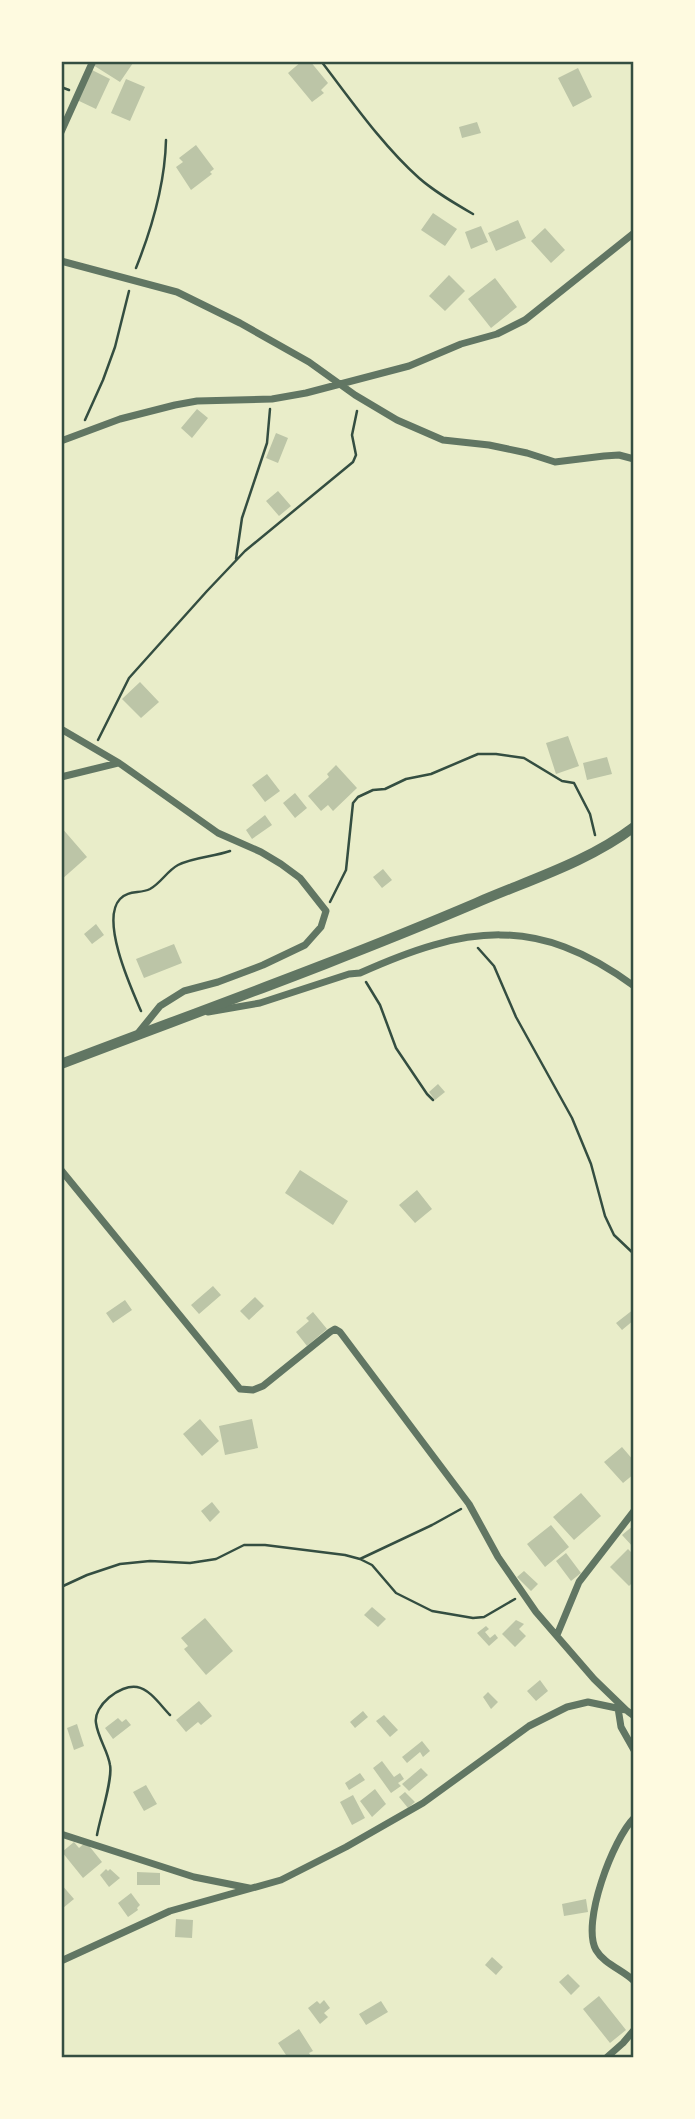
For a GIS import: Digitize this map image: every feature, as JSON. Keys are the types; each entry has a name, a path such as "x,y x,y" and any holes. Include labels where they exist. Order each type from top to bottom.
{"street":[{"path":"61,132 93,61"},
{"path":"61,441 121,419 175,405 197,401 272,399 306,393 409,366 461,344 509,329 546,304 634,233"},
{"path":"61,261 177,292 240,323 309,362 355,395 408,426 443,440 489,445 555,462 619,455 634,459"},
{"path":"61,729 119,763 218,833 271,858 300,877 326,911 321,927 305,945 263,965 184,991 160,1006 147,1025 133,1037"},
{"path":"61,777 119,763"},
{"path":"61,1064 437,920 600,850 634,827"},
{"path":"197,1014 251,1005 349,974 360,973 428,945 465,937 507,933 542,939 608,967 634,986"},
{"path":"61,1170 236,1386 244,1391 263,1386 330,1332 337,1330 469,1504 498,1557 523,1594 594,1679 622,1709 634,1716"},
{"path":"557,1635 579,1581 634,1511"},
{"path":"61,1961 170,1910 281,1880 401,1815 547,1716 567,1707 587,1702 622,1709"},
{"path":"622,1709 621,1727 634,1750"},
{"path":"634,1818 627,1825 608,1863 597,1896 593,1933 596,1950 634,1981"},
{"path":"61,1834 194,1877 253,1889"},
{"path":"606,2058 624,2043 634,2030"}],"path":[{"path":"321,61 366,120 418,177 473,214"},
{"path":"80,435 115,347 132,279 152,223 166,160 166,139"},
{"path":"94,749 129,678 235,562 353,462 356,455 352,435 358,414 355,395"},
{"path":"235,562 242,518 267,443 272,399"},
{"path":"326,911 346,870 353,803 358,797 373,790 386,789 406,779 431,774 478,754 524,758 562,781 575,783 590,814 600,850"},
{"path":"147,1025 121,962 114,928 116,903 129,893 153,888 181,864 246,845"},
{"path":"465,937 479,948 494,966 516,1017 572,1118 591,1164 614,1235 634,1254"},
{"path":"360,973 380,1005 396,1048 433,1100"},
{"path":"360,1559 469,1504"},
{"path":"61,1587 88,1574 120,1564 190,1563 216,1559 244,1545 292,1548 360,1559 372,1565 396,1593 432,1611 473,1618 484,1617 523,1594"},
{"path":"95,1845 111,1765 99,1739 95,1721 100,1709 115,1694 130,1687 138,1687 170,1716"}],"building":[{"path":"95,61 133,63 120,82 93,65"},
{"path":"302,61 310,61 328,83 321,90 324,93 312,102 288,73"},
{"path":"578,68 592,97 573,107 558,78"},
{"path":"92,70 110,79 96,109 77,100"},
{"path":"126,79 145,87 130,121 111,113"},
{"path":"477,122 481,133 462,138 459,127"},
{"path":"196,145 214,169 210,172 212,174 191,190 176,167 183,162 179,158"},
{"path":"433,213 457,229 445,246 421,230"},
{"path":"518,220 526,238 496,251 488,233"},
{"path":"481,226 488,242 471,249 465,232"},
{"path":"545,228 565,250 551,263 531,241"},
{"path":"449,275 465,291 445,311 429,296"},
{"path":"495,278 517,307 491,328 468,299"},
{"path":"197,409 208,418 192,438 181,428"},
{"path":"276,433 288,438 278,463 266,458"},
{"path":"278,491 291,506 279,516 266,501"},
{"path":"140,682 159,702 141,718 122,699"},
{"path":"568,736 579,766 556,774 546,743"},
{"path":"607,757 612,774 587,780 583,763"},
{"path":"336,765 357,788 333,811 328,805 321,811 308,796 329,777 327,774"},
{"path":"267,774 280,791 265,802 252,785"},
{"path":"295,793 307,808 295,818 283,803"},
{"path":"265,815 272,825 252,839 246,830"},
{"path":"61,827 87,857 61,880"},
{"path":"383,869 392,880 382,888 373,877"},
{"path":"96,924 104,935 92,944 84,934"},
{"path":"174,944 182,963 144,978 136,959"},
{"path":"438,1084 445,1092 435,1100 429,1092"},
{"path":"300,1170 348,1201 333,1225 285,1193"},
{"path":"417,1190 432,1209 415,1223 399,1205"},
{"path":"213,1286 221,1295 199,1314 191,1305"},
{"path":"255,1297 264,1306 249,1320 240,1311"},
{"path":"125,1300 132,1310 113,1323 106,1313"},
{"path":"634,1309 634,1320 622,1330 616,1323"},
{"path":"313,1312 327,1329 307,1346 296,1332 309,1321 306,1318"},
{"path":"200,1419 219,1441 202,1456 183,1434"},
{"path":"252,1419 258,1448 225,1455 219,1426"},
{"path":"622,1447 634,1461 634,1474 623,1483 604,1462"},
{"path":"581,1493 601,1516 574,1540 553,1517"},
{"path":"212,1502 220,1512 210,1522 201,1511"},
{"path":"551,1525 569,1547 545,1567 527,1544"},
{"path":"634,1525 634,1548 622,1535"},
{"path":"628,1549 634,1555 634,1581 629,1586 610,1567"},
{"path":"566,1553 581,1573 571,1581 556,1561"},
{"path":"524,1571 538,1584 531,1591 517,1577"},
{"path":"372,1607 386,1619 378,1627 364,1615"},
{"path":"205,1618 233,1651 206,1675 184,1649 188,1646 181,1638"},
{"path":"516,1620 524,1624 519,1629 526,1636 515,1647 502,1634"},
{"path":"486,1626 489,1629 485,1632 490,1638 495,1634 498,1638 489,1646 477,1633"},
{"path":"540,1680 548,1691 536,1701 527,1691"},
{"path":"488,1692 498,1702 491,1709 483,1697"},
{"path":"199,1701 212,1716 201,1725 198,1722 186,1732 176,1720"},
{"path":"363,1711 368,1717 355,1728 350,1722"},
{"path":"384,1715 398,1730 390,1737 376,1721"},
{"path":"118,1718 122,1722 126,1719 131,1725 113,1739 105,1728"},
{"path":"77,1724 84,1746 74,1750 67,1728"},
{"path":"422,1741 430,1751 423,1757 420,1752 407,1763 402,1757"},
{"path":"382,1761 394,1777 400,1773 404,1779 398,1783 401,1786 391,1793 373,1768"},
{"path":"421,1768 428,1775 409,1791 402,1784"},
{"path":"360,1773 365,1780 349,1790 345,1783"},
{"path":"146,1785 157,1804 144,1811 133,1792"},
{"path":"375,1789 386,1804 372,1817 360,1801"},
{"path":"405,1792 415,1802 408,1808 399,1797"},
{"path":"353,1795 365,1818 352,1825 340,1802"},
{"path":"74,1842 79,1848 86,1842 102,1862 83,1878 62,1852"},
{"path":"110,1869 120,1878 109,1887 100,1875"},
{"path":"137,1872 160,1873 160,1885 137,1885"},
{"path":"61,1884 74,1899 63,1908 61,1905"},
{"path":"131,1893 140,1905 138,1910 128,1917 118,1903"},
{"path":"586,1899 588,1912 564,1916 562,1904"},
{"path":"176,1919 193,1920 192,1938 175,1937"},
{"path":"492,1957 503,1967 496,1975 485,1965"},
{"path":"568,1974 580,1986 571,1995 559,1982"},
{"path":"599,1996 626,2030 610,2043 583,2009"},
{"path":"324,2000 330,2008 324,2013 328,2017 320,2024 308,2008 317,2001 320,2004"},
{"path":"381,2001 388,2012 366,2025 359,2014"},
{"path":"299,2029 313,2051 309,2053 312,2058 288,2058 278,2043"}]}
